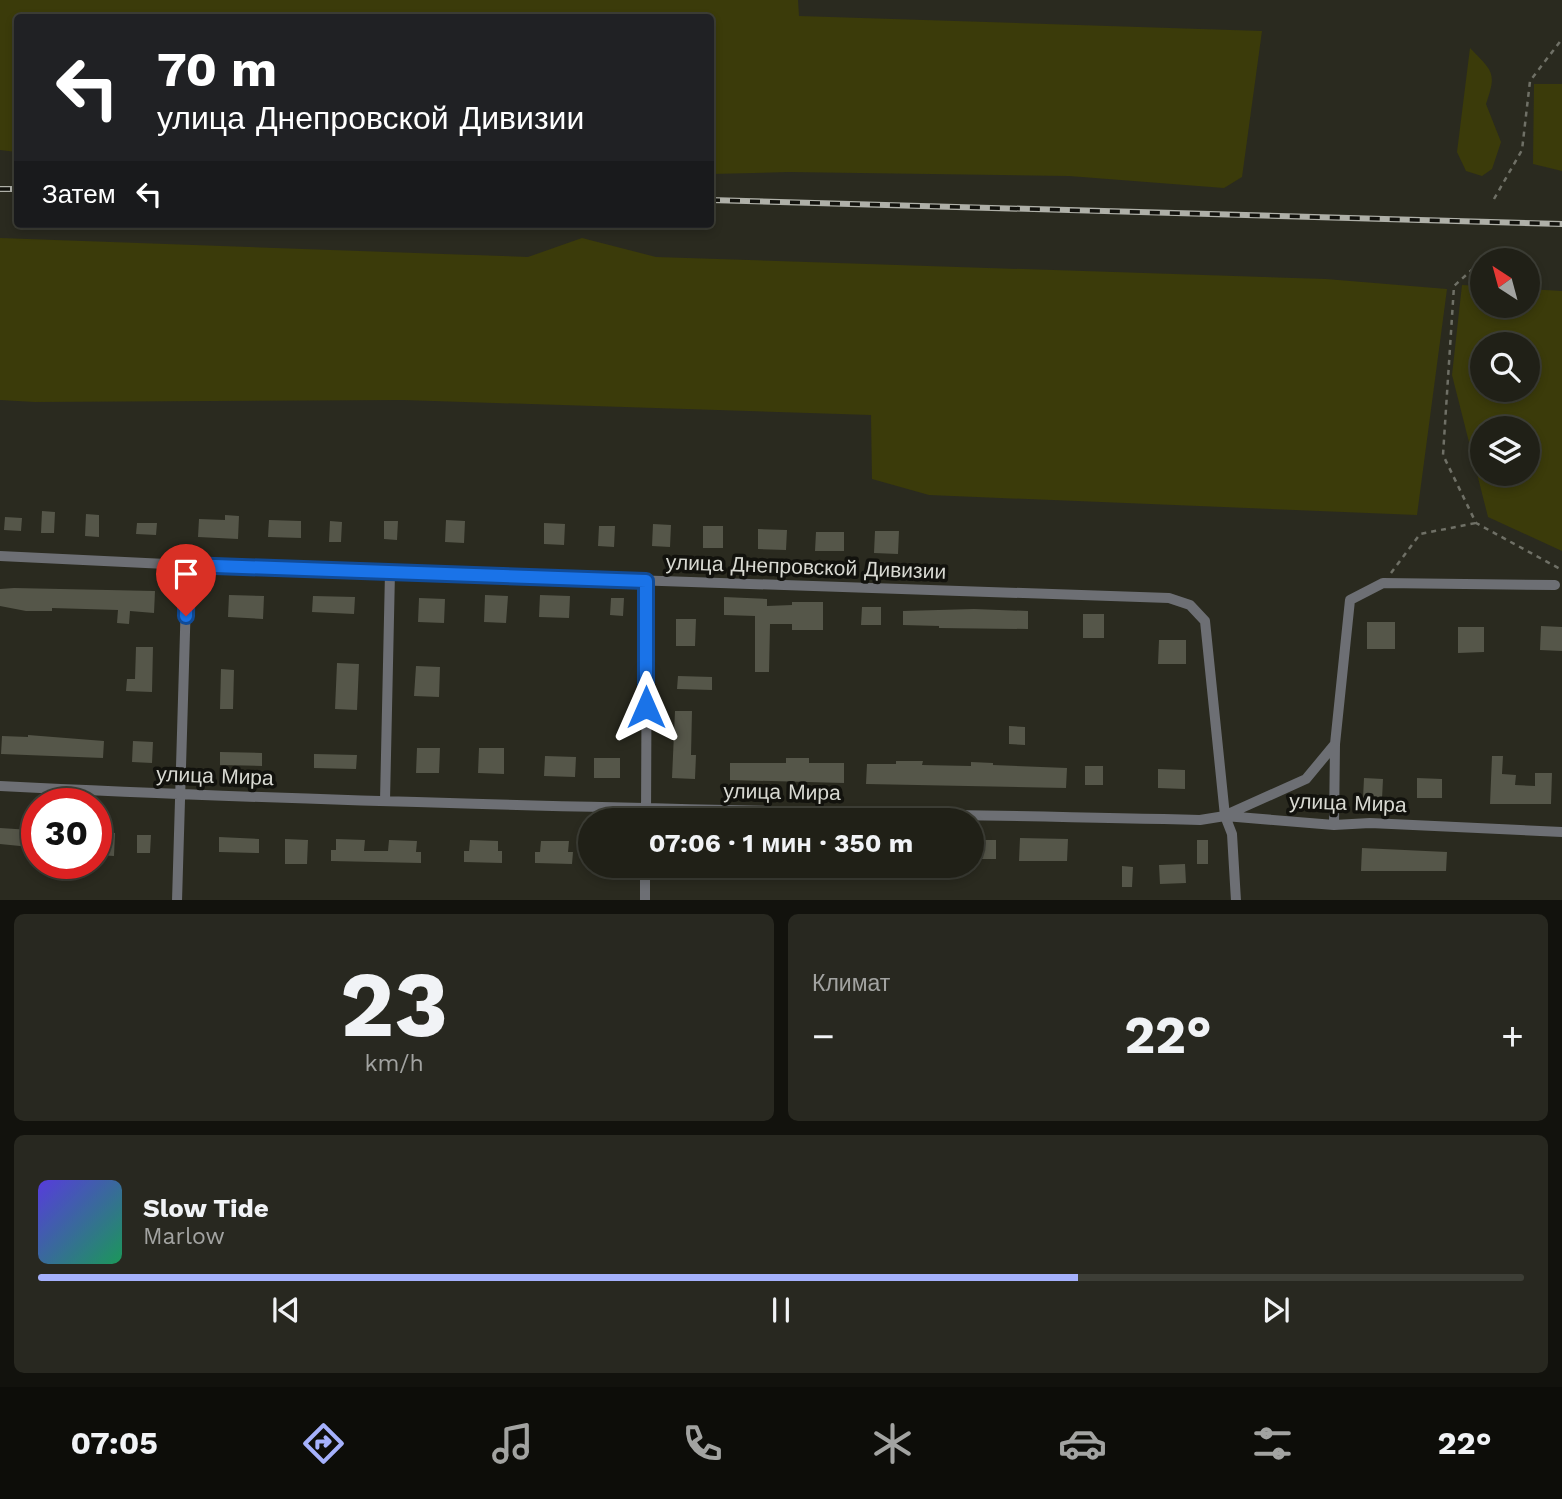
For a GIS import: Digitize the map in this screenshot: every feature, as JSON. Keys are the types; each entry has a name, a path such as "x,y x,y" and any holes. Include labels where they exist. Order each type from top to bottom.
{"street":[{"name":"улица Днепровской Дивизии","path":"0,556 187,565 1169,598 1190,606 1205,621 1225,816"},
{"path":"177,900 187,565"},
{"path":"385,801 390,572"},
{"path":"646,581 646,808"},
{"path":"1334,825 1335,744 1350,600 1383,583 1555,585"},
{"path":"1236,900 1232,834 1225,816 1306,779 1335,744"},
{"name":"улица Мира","path":"0,786 181,795 646,808"},
{"name":"улица Мира","path":"984,815 1200,820 1225,816 1334,825 1370,823 1562,832"},
{"path":"645,878 645,900"}],"path":[{"path":"1494,199 1522,150 1530,81 1562,39"},
{"path":"1470,271 1454,286 1443,455 1476,523 1562,570"},
{"path":"1383,583 1420,534 1476,523"}],"shaded area":[{"path":"0,0 798,0 799,16 1262,31 1242,177 1224,188 1069,176 789,172 714,174 714,14 14,14 14,152 0,150"},
{"path":"1470,48 1491,73 1486,104 1501,142 1492,169 1482,176 1466,171 1457,152"},
{"path":"1534,84 1562,84 1562,171 1533,164"},
{"path":"0,238 528,257 582,238 656,257 1326,279 1447,289 1417,515 929,495 872,479 871,415 403,400 0,400"},
{"path":"1462,285 1470,285 1470,318 1540,318 1540,290 1562,291 1562,551 1488,517 1480,486 1540,486 1540,416 1470,416 1470,446 1452,375"}],"building":[{"path":"42,511 55,512 54,533 41,533"},
{"path":"86,514 99,515 99,537 85,536"},
{"path":"225,515 239,516 238,539 198,537 199,519 225,520"},
{"path":"5,517 22,518 21,531 4,530"},
{"path":"269,520 301,521 301,538 268,537"},
{"path":"446,520 465,521 464,543 445,542"},
{"path":"330,521 342,522 341,542 329,542"},
{"path":"384,521 398,521 397,540 384,539"},
{"path":"137,523 157,523 156,535 136,534"},
{"path":"544,523 565,524 564,545 544,544"},
{"path":"653,524 671,525 670,547 652,546"},
{"path":"599,526 615,526 614,547 598,546"},
{"path":"703,526 723,526 723,548 703,548"},
{"path":"758,529 787,530 786,550 758,549"},
{"path":"875,531 899,531 898,554 874,553"},
{"path":"816,532 844,532 844,551 815,551"},
{"path":"0,589 155,591 154,613 130,611 129,624 117,623 118,610 52,608 52,611 26,611 0,606"},
{"path":"229,595 264,596 263,619 228,617"},
{"path":"485,595 508,596 506,623 484,622"},
{"path":"540,595 570,596 569,618 539,617"},
{"path":"313,596 355,597 354,614 312,612"},
{"path":"724,597 767,599 767,606 792,605 792,602 823,602 823,630 792,630 792,624 770,624 769,672 755,672 755,616 724,615"},
{"path":"419,598 445,599 444,623 418,622"},
{"path":"611,598 624,598 623,616 610,615"},
{"path":"862,607 881,607 881,625 861,625"},
{"path":"903,611 1028,611 1028,629 903,625"},
{"path":"1083,614 1104,614 1104,638 1083,638"},
{"path":"676,619 696,619 695,646 676,646"},
{"path":"1367,622 1395,622 1395,649 1367,649"},
{"path":"1541,626 1562,627 1562,651 1540,650"},
{"path":"1458,627 1484,627 1484,652 1458,653"},
{"path":"1159,640 1186,640 1186,664 1158,664"},
{"path":"136,647 153,647 152,692 126,691 127,679 135,679"},
{"path":"337,663 359,664 357,710 335,709"},
{"path":"416,666 440,667 439,697 414,696"},
{"path":"221,669 234,670 233,709 220,709"},
{"path":"678,676 712,677 712,690 677,689"},
{"path":"675,711 692,711 691,755 696,755 695,779 672,778"},
{"path":"1009,726 1025,727 1025,745 1009,744"},
{"path":"28,735 104,741 103,758 1,754 2,736"},
{"path":"133,741 153,742 152,763 132,762"},
{"path":"417,748 440,748 439,773 416,773"},
{"path":"479,748 504,748 504,774 478,773"},
{"path":"220,752 262,753 262,766 220,765"},
{"path":"314,754 357,755 356,769 314,768"},
{"path":"545,756 576,757 575,777 544,776"},
{"path":"1492,756 1503,756 1502,774 1516,775 1515,785 1535,786 1535,773 1552,773 1551,804 1490,804"},
{"path":"594,758 620,758 620,778 594,778"},
{"path":"786,758 809,758 809,763 844,763 844,783 730,780 730,763 786,763"},
{"path":"896,761 923,761 922,765 971,766 971,762 1067,768 1066,788 866,784 867,764 896,764"},
{"path":"1085,766 1103,766 1103,785 1085,785"},
{"path":"1158,769 1185,770 1185,789 1158,788"},
{"path":"1364,778 1383,779 1382,799 1363,799"},
{"path":"1417,778 1442,779 1442,798 1417,798"},
{"path":"0,828 21,829 21,846 0,844"},
{"path":"112,833 115,833 112,856"},
{"path":"137,835 151,835 150,853 137,853"},
{"path":"219,837 259,839 259,853 219,852"},
{"path":"1020,838 1068,839 1067,861 1019,861"},
{"path":"285,839 308,840 307,864 285,864"},
{"path":"336,839 365,840 364,851 388,851 389,840 417,841 416,852 421,852 421,863 331,861 331,850 336,850"},
{"path":"470,840 498,841 498,851 502,851 502,863 464,862 464,851 469,851"},
{"path":"984,840 996,840 996,859 984,859"},
{"path":"1197,840 1208,840 1208,864 1197,864"},
{"path":"541,841 569,841 568,852 573,852 572,864 535,863 535,852 540,852"},
{"path":"1362,848 1447,852 1446,871 1361,871"},
{"path":"1185,864 1186,883 1160,884 1159,865"},
{"path":"1122,866 1133,867 1132,887 1122,887"}],"railway":[{"path":"0,189 14,189"},
{"path":"714,200 1562,224"}],"route":[{"path":"186,616 187,565 646,581 646,707"}]}
